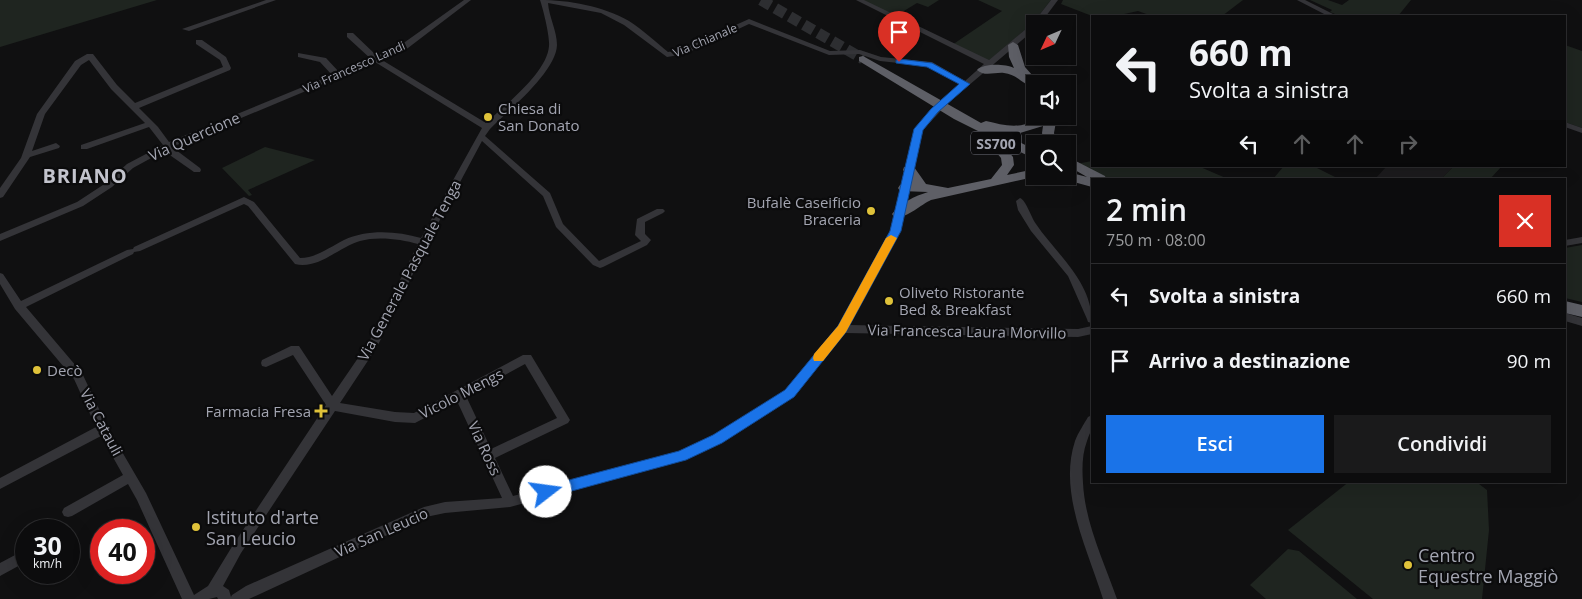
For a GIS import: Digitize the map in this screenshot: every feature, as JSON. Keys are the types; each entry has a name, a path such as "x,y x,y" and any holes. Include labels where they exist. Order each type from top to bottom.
{"highway":[{"path":"1012,67 1013,45"},
{"name":"SS700","path":"863,58 992,139 1007,156 1008,165 996,181"},
{"path":"990,64 1012,67 1026,77"},
{"path":"990,64 1012,67"},
{"name":"SS700","path":"958,116 1000,129 1016,130 1032,128 1036,125"},
{"name":"SS700","path":"958,116 1026,151"},
{"path":"1076,166 1098,178"},
{"path":"905,188 915,194 924,192 909,170"},
{"path":"1076,174 1091,181"},
{"name":"SS700","path":"899,214 924,192 947,191 1026,175"},
{"path":"1076,178 1091,181"},
{"path":"1566,307 1582,311"}],"street":[{"path":"186,29 273,0"},
{"name":"Via Francesco Landi","path":"259,108 377,60 417,38 468,0"},
{"name":"Via Chianale","path":"544,0 603,11 627,22 667,55 682,52 745,22 759,25 795,42 829,54 860,52 880,59 929,64 965,84"},
{"name":"Via Generale Pasquale Tenga","path":"217,596 237,550 373,344 423,242 484,132 536,79 553,50 544,0"},
{"path":"859,0 990,64"},
{"name":"Via San Leucio","path":"1043,15 1055,0"},
{"path":"1300,0 1331,15"},
{"name":"Via San Leucio","path":"217,596 251,590 424,512 438,508 486,506 510,502 681,456 718,439 789,393 842,329 895,231 919,129 934,110 1026,33"},
{"path":"350,35 377,60 484,132 547,194 559,224 596,263 600,264 644,243 646,240 640,235 640,221 660,211"},
{"path":"133,106 227,68 223,59 198,42"},
{"path":"301,55 323,60 338,76"},
{"path":"0,194 26,154 33,131 41,114 78,63 90,56 150,124 166,147 197,170"},
{"name":"Via Quercione","path":"0,238 80,204 109,185 130,166 166,147 259,108"},
{"path":"84,147 150,124"},
{"path":"1566,124 1582,130"},
{"path":"26,154 56,146"},
{"path":"19,306 134,250 244,200 251,204 298,262 308,261 362,237 409,237 423,242"},
{"path":"1020,201 1021,208 1032,225 1072,276 1091,317"},
{"path":"409,237 430,229"},
{"path":"1566,243 1582,240"},
{"name":"Via Catauli","path":"0,276 19,306 78,376 103,429 131,477 189,599"},
{"path":"1566,317 1582,322"},
{"name":"Via Francesca Laura Morvillo","path":"842,329 1078,333 1091,330"},
{"path":"266,363 294,349 333,406"},
{"name":"Vicolo Mengs","path":"333,406 395,417 415,418 527,358 564,420 488,456"},
{"name":"Via Ross","path":"460,395 510,502"},
{"path":"1091,422 1078,449 1076,484 1110,599"},
{"path":"0,484 103,429"},
{"path":"68,512 131,477"},
{"path":"0,570 15,561"},
{"path":"182,582 190,591 217,596"}],"shaded area":[{"path":"0,0 157,0 0,47"},
{"path":"861,0 939,0 928,7 917,3 894,17"},
{"path":"978,0 1051,0 1039,15 1026,15 1026,29 987,62 952,45 1002,11"},
{"path":"1063,0 1243,0 1223,15 1149,15 1138,11 1120,15 1091,16 1061,4"},
{"path":"1310,0 1328,0 1342,5 1349,0 1411,0 1399,15 1338,15 1330,12 1332,10"},
{"path":"1566,45 1582,51 1582,128 1566,122"},
{"path":"265,147 315,160 248,190 252,195 249,196 222,168"},
{"path":"1091,161 1091,167 1200,167 1226,178 1107,178 1076,164"},
{"path":"1283,167 1315,167 1337,178 1274,178"},
{"path":"1386,167 1453,167 1442,178 1376,178"},
{"path":"1453,167 1501,167 1491,178 1442,178"},
{"path":"1582,245 1582,302 1566,298 1566,248"},
{"name":"Centro Equestre Maggiò","path":"1347,483 1478,483 1487,490 1489,530 1482,599 1373,599 1288,530"},
{"path":"1288,549 1299,551 1357,599 1266,599 1250,585"}],"tunnel":[{"path":"761,0 863,59"}],"slow traffic":[{"path":"819,358 842,329 891,238"}],"place":[{"name":"Chiesa di San Donato","path":"488,117"},
{"name":"Bufalè Caseificio Braceria","path":"871,211"},
{"name":"Oliveto Ristorante Bed & Breakfast","path":"889,301"},
{"name":"Decò","path":"37,370"},
{"name":"Farmacia Fresa","path":"321,411"},
{"name":"Istituto d'arte San Leucio","path":"196,527"},
{"name":"Centro Equestre Maggiò","path":"1408,565"}],"district":[{"name":"BRIANO","path":"85,175"}],"route":[{"path":"546,492 681,456 718,439 774,404 789,393 800,381 842,329 895,231 919,129 934,110 965,84 929,64 899,62"}]}
